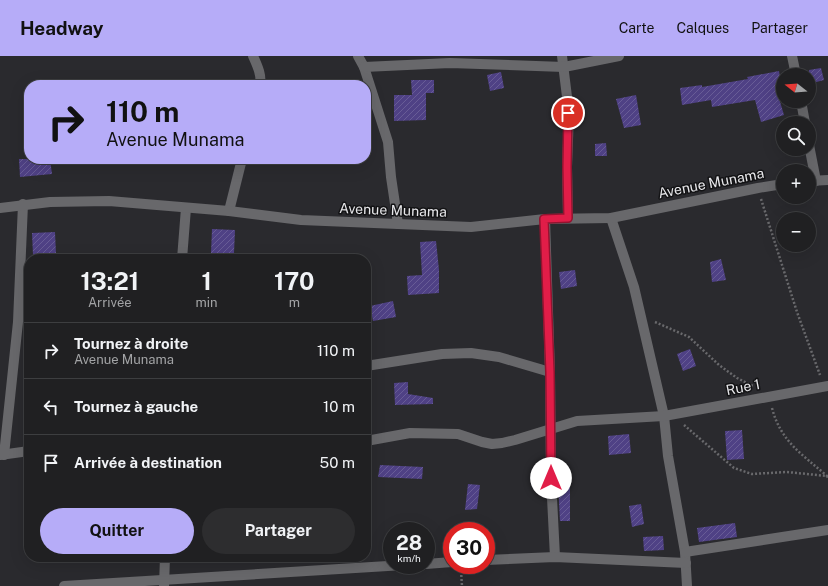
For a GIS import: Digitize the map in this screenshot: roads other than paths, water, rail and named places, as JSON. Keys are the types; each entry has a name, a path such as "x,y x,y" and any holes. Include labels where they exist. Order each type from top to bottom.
{"street":[{"path":"253,56 261,80"},
{"path":"358,56 364,67 368,80"},
{"path":"562,56 568,113 568,218"},
{"path":"364,67 450,63 564,67 619,56"},
{"path":"792,56 795,68"},
{"path":"371,89 388,142 391,177 398,224"},
{"path":"229,212 241,164"},
{"path":"816,181 828,180"},
{"name":"Avenue Munama","path":"0,208 23,204 50,202 109,201 301,220 471,227 544,219 611,218 776,185"},
{"path":"23,204 18,322 2,455 24,452"},
{"path":"182,254 186,208"},
{"path":"611,218 634,287 664,416 668,456 685,552 687,586"},
{"path":"544,219 552,428 551,478 555,557"},
{"path":"371,365 442,354 471,353 499,357 550,372"},
{"name":"Rue 1","path":"371,440 410,433 458,434 492,444 515,440 577,421 664,416 826,387"},
{"path":"685,552 828,530"},
{"path":"495,560 555,557 686,563"},
{"path":"164,583 165,562"},
{"path":"64,586 164,583 383,567"}]}
